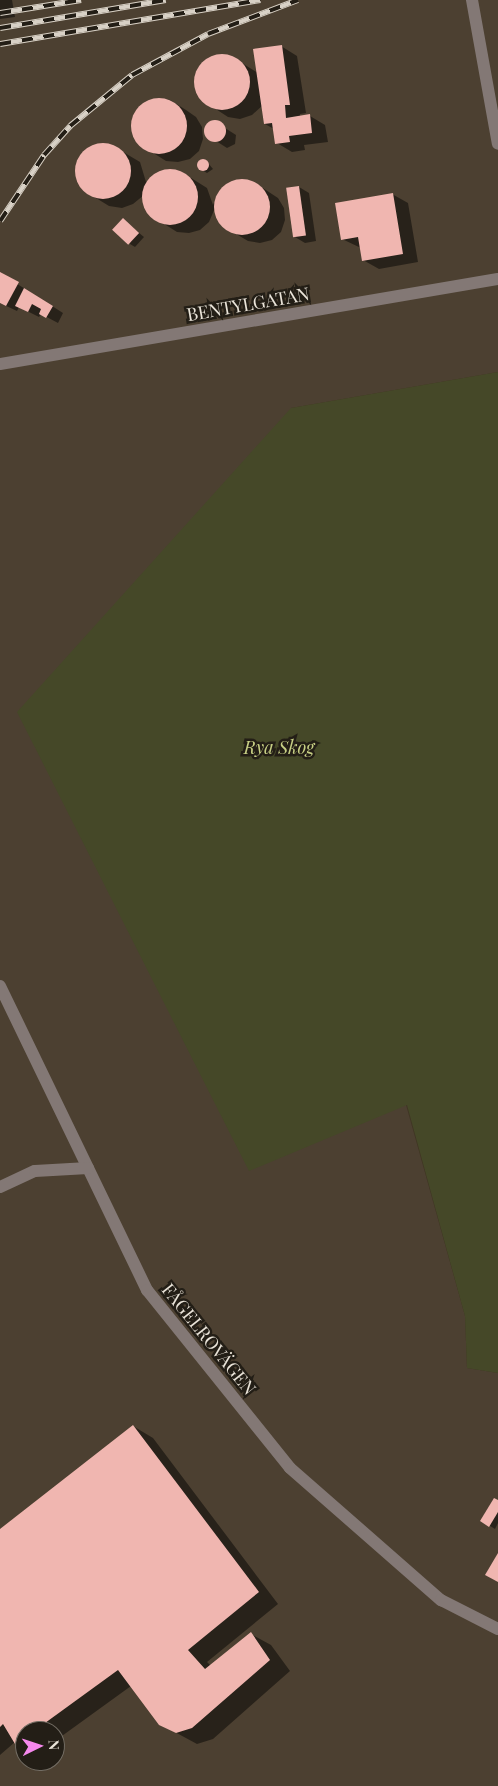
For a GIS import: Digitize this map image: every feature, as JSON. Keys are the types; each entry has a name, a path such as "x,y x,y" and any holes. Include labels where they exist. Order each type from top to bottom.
{"lane":[{"path":"472,0 498,144"},
{"name":"BENTYLGATAN","path":"1,363 498,279"},
{"name":"FÅGELROVÄGEN","path":"0,986 147,1290 290,1468 441,1600 498,1630"},
{"path":"0,1188 36,1171 88,1168"}],"shaded area":[{"path":"0,0 498,0 498,372 291,408 406,1105 465,1316 467,1368 498,1373 498,1786 0,1786"}],"green space":[{"name":"Rya Skog","path":"498,372 498,1373 467,1368 465,1316 407,1105 249,1171 17,712 291,408"}],"building":[{"path":"282,45 290,105 285,105 286,118 310,114 312,133 289,136 290,142 275,144 272,123 264,124 253,49"},
{"path":"217,54 227,54 242,62 248,71 250,82 248,93 242,102 227,110 217,110 206,105 199,98 194,87 194,77 199,66 206,59"},
{"path":"154,98 164,98 179,106 185,115 187,126 185,137 179,146 164,154 154,154 143,149 136,142 131,131 131,121 136,110 143,103"},
{"path":"211,120 219,120 226,127 226,135 219,142 211,142 204,135 204,127"},
{"path":"98,143 108,143 123,151 129,160 131,171 129,182 123,191 108,199 98,199 87,194 80,187 75,176 75,166 80,155 87,148"},
{"path":"201,159 205,159 209,165 205,171 201,171 197,167 197,163"},
{"path":"165,169 175,169 190,177 196,186 198,197 196,208 190,217 175,225 165,225 154,220 147,213 142,202 142,192 147,181 154,174"},
{"path":"237,179 247,179 262,187 268,196 270,207 268,218 262,227 247,235 237,235 226,230 219,223 214,212 214,202 219,191 226,184"},
{"path":"299,186 306,236 293,237 286,188"},
{"path":"393,193 403,254 362,261 358,237 341,240 335,203"},
{"path":"123,218 139,233 128,245 112,230"},
{"path":"0,272 19,282 6,306 0,303"},
{"path":"24,288 53,306 46,318 39,314 41,309 32,304 28,312 15,306"},
{"path":"133,1425 259,1592 188,1650 205,1669 251,1632 270,1660 192,1728 176,1733 159,1725 118,1670 48,1721 15,1721 15,1744 3,1724 0,1727 0,1529"},
{"path":"494,1498 498,1500 498,1512 489,1527 480,1521"},
{"path":"498,1553 498,1582 485,1575"}],"railway":[{"path":"0,13 81,0"},
{"path":"0,28 166,0"},
{"path":"0,44 260,0"},
{"path":"0,221 44,155 70,126 132,75 208,34 298,0"}]}
